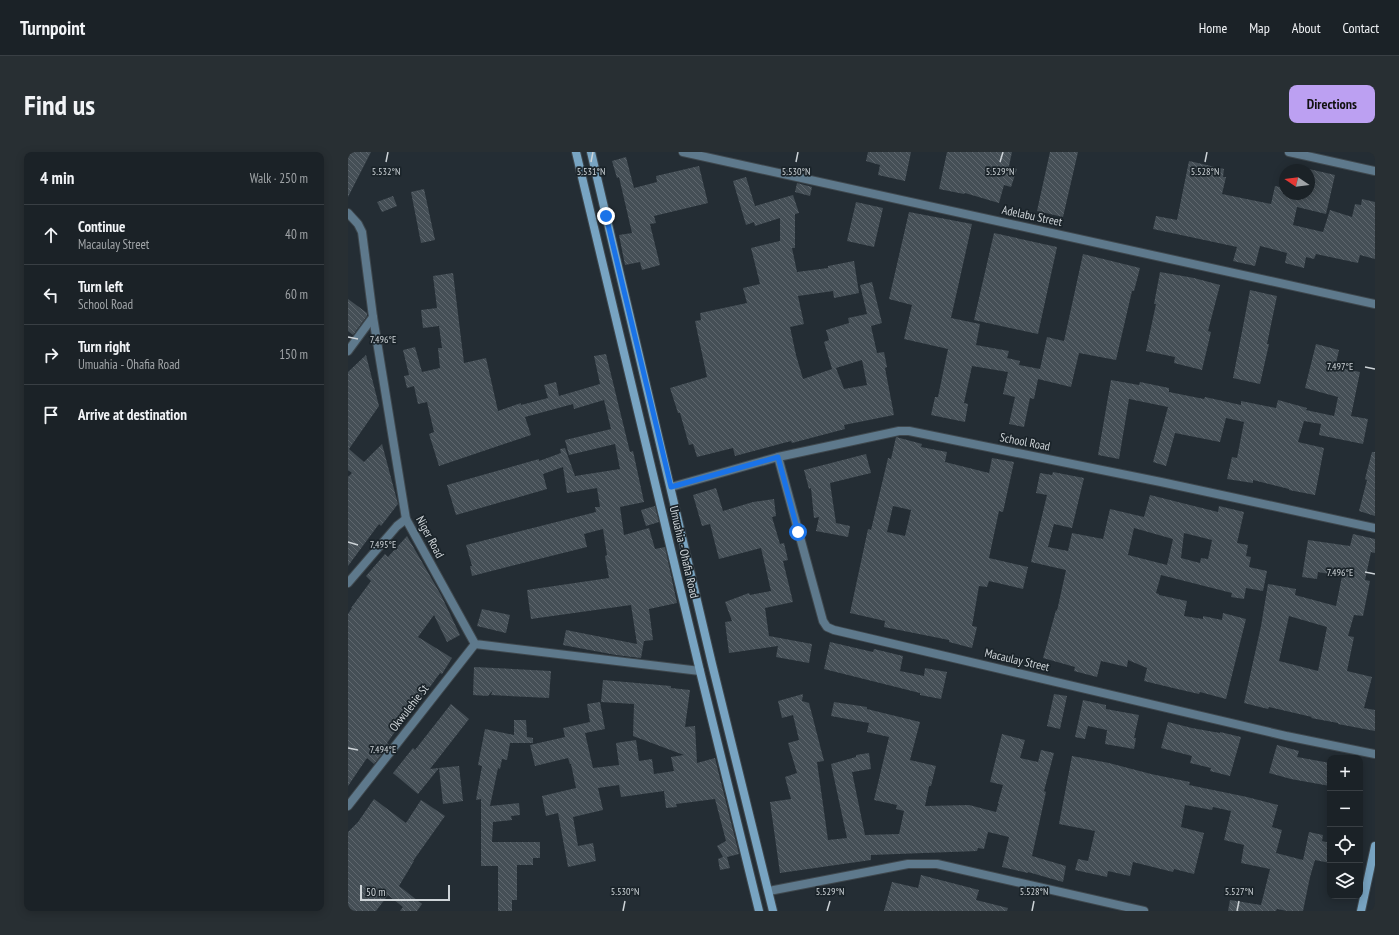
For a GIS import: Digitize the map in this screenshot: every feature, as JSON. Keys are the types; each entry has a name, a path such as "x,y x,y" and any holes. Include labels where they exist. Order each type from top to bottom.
{"main road":[{"name":"Umuahia - Ohafia Road","path":"576,152 759,911"},
{"name":"Umuahia - Ohafia Road","path":"591,152 712,664 773,911"},
{"path":"1361,911 1375,846"}],"street":[{"name":"Adelabu Street","path":"683,152 1375,304"},
{"path":"1289,152 1375,171"},
{"name":"Niger Road","path":"348,213 358,224 362,232 406,519 475,644"},
{"path":"348,351 374,317"},
{"name":"School Road","path":"671,487 778,457 899,431 909,431 1154,480 1375,528"},
{"name":"Macaulay Street","path":"778,457 822,621 827,627 834,630 1286,736 1375,754"},
{"path":"348,584 397,526 406,519"},
{"path":"475,644 700,670"},
{"name":"Okwulehie St","path":"348,806 475,644"},
{"path":"768,891 908,864 937,864 1144,911"}],"building":[{"path":"350,152 371,152 348,197 348,156"},
{"path":"868,152 911,152 905,181 878,175 880,165 866,161"},
{"path":"947,152 1012,152 1009,166 1017,169 1011,187 1004,185 999,203 965,193 939,189"},
{"path":"1050,152 1078,152 1063,217 1037,211"},
{"path":"626,157 634,188 657,182 656,176 699,166 708,203 654,216 656,223 650,224 660,265 642,270 640,262 625,265 619,235 632,233 619,177 617,178 612,161"},
{"path":"1189,161 1224,169 1223,177 1226,177 1222,194 1271,204 1275,186 1279,187 1279,200 1315,200 1315,170 1335,175 1326,214 1297,207 1293,225 1323,232 1330,210 1352,217 1355,204 1361,205 1362,199 1375,202 1375,259 1360,255 1358,263 1316,254 1314,259 1306,257 1304,268 1285,263 1287,253 1260,246 1255,266 1233,261 1237,247 1153,229 1156,216 1177,220"},
{"path":"746,177 755,206 793,195 799,213 795,214 795,248 792,248 797,272 828,268 828,266 854,261 859,293 834,298 833,291 798,296 804,324 790,327 803,379 832,369 824,342 829,340 826,330 849,323 848,318 867,314 860,285 872,282 882,323 871,326 877,353 884,352 887,367 885,368 894,415 844,425 845,429 792,443 791,441 735,456 733,448 697,457 693,444 689,445 680,413 678,413 670,388 707,377 695,321 701,320 700,313 747,303 743,288 760,284 751,248 780,241 780,218 755,226 754,222 746,225 733,181","holes":["862,360 867,385 844,389 836,368"]},
{"path":"797,183 812,187 810,196 795,192"},
{"path":"424,189 435,240 421,243 411,192"},
{"path":"393,196 397,206 382,212 377,202"},
{"path":"856,202 883,208 874,247 847,241"},
{"path":"909,212 972,224 951,318 980,324 976,345 1009,351 1007,358 1020,361 1019,365 1040,369 1047,337 1064,341 1083,254 1140,268 1134,291 1132,291 1116,360 1079,353 1071,387 1038,379 1034,399 1030,398 1024,427 1009,424 1015,397 1003,394 1008,372 972,366 964,403 968,404 965,422 931,415 935,397 938,397 948,349 904,339 912,305 889,299"},
{"path":"994,233 1057,247 1038,334 974,320"},
{"path":"1160,272 1194,278 1220,285 1208,331 1211,332 1202,370 1174,363 1175,357 1146,351 1156,304 1154,304"},
{"path":"453,273 464,363 486,358 498,411 521,403 521,405 548,398 544,385 556,382 559,396 600,384 594,356 606,354 630,452 633,451 644,502 620,507 624,535 649,528 655,549 665,547 677,603 649,609 653,640 644,641 641,658 563,645 566,630 637,644 631,605 531,619 527,590 609,578 605,556 607,555 603,529 584,534 587,547 472,576 470,566 472,566 466,545 596,512 595,507 600,507 597,488 567,493 563,467 543,474 547,489 456,515 447,485 539,459 539,461 561,453 560,449 565,448 575,476 620,469 615,444 569,455 565,440 611,429 604,400 574,409 573,404 525,417 531,435 439,466 429,434 434,432 427,402 418,404 414,386 407,388 404,376 409,375 403,350 415,347 422,372 440,368 438,348 442,348 439,326 423,328 421,310 437,308 433,276"},
{"path":"1250,290 1277,296 1267,344 1269,344 1260,384 1233,378"},
{"path":"348,299 367,313 367,316 353,335 348,331"},
{"path":"1316,344 1339,350 1335,367 1360,372 1351,416 1368,419 1363,444 1319,435 1321,424 1304,421 1298,442 1324,448 1315,495 1289,490 1253,480 1253,483 1227,479 1232,457 1237,458 1244,422 1226,418 1220,442 1175,433 1166,466 1153,462 1168,407 1129,399 1119,459 1098,455 1111,380 1139,385 1140,382 1169,388 1169,392 1204,399 1205,397 1241,405 1241,401 1276,408 1278,400 1307,408 1306,410 1334,416 1338,397 1305,388"},
{"path":"366,355 379,406 349,449 364,462 382,444 398,504 381,526 379,524 348,566 348,477 352,473 348,470 348,372"},
{"path":"896,437 922,444 921,447 947,452 945,462 989,473 992,458 1014,462 1003,512 999,511 989,558 1028,567 1023,589 989,581 987,587 979,586 972,626 977,627 972,648 949,642 949,640 884,627 885,621 850,613 868,529 871,530 888,458 891,459","holes":["893,506 911,510 905,536 887,532"]},
{"path":"1372,452 1375,452 1375,516 1359,511"},
{"path":"866,454 871,473 830,483 836,523 850,526 848,537 816,531 819,517 814,518 811,488 809,489 804,470"},
{"path":"1053,472 1084,478 1072,528 1054,524 1048,547 1068,551 1072,533 1103,539 1110,509 1144,517 1150,495 1218,512 1219,506 1244,512 1237,543 1248,545 1246,556 1251,557 1249,567 1267,571 1263,591 1246,588 1244,599 1231,597 1232,593 1161,575 1156,593 1187,601 1184,616 1203,619 1203,616 1222,620 1223,613 1246,619 1226,699 1200,692 1199,694 1144,681 1147,668 1128,660 1127,667 1101,661 1097,677 1074,671 1075,667 1043,658 1056,610 1057,611 1066,570 1031,562 1047,495 1036,493 1040,473 1052,475","holes":["1134,528 1173,539 1167,565 1128,555","1184,533 1212,540 1208,559 1201,558 1200,563 1181,558"]},
{"path":"716,488 723,511 753,502 774,499 776,516 772,517 780,544 784,543 788,560 783,561 793,602 765,608 769,636 812,644 809,663 776,657 778,646 729,653 725,622 732,621 725,602 749,593 750,595 771,591 761,548 719,559 710,524 702,526 693,495"},
{"path":"655,506 659,522 646,526 641,510"},
{"path":"1353,534 1375,539 1375,553 1371,552 1365,580 1370,581 1363,616 1354,615 1348,636 1354,637 1347,671 1372,677 1364,708 1375,710 1375,731 1311,718 1312,717 1269,707 1268,709 1244,703 1261,626 1268,584 1296,589 1295,595 1336,606 1342,576 1318,572 1317,579 1302,577 1308,540 1350,546","holes":["1289,616 1327,627 1318,671 1279,661"]},
{"path":"407,536 441,595 460,635 447,642 434,615 418,637 452,658 442,674 440,673 406,720 404,719 387,743 389,745 374,764 367,758 348,786 348,614 371,581 366,576 385,554 388,557"},
{"path":"482,609 510,615 506,633 477,626"},
{"path":"830,642 873,652 874,649 903,656 900,671 924,676 925,668 947,672 941,699 920,695 920,693 824,669"},
{"path":"474,667 551,671 549,698 491,695 493,690 488,696 473,695"},
{"path":"603,680 671,686 671,688 690,690 685,727 695,726 697,763 715,758 739,854 727,857 730,868 720,870 718,859 723,857 717,846 726,841 715,799 676,804 677,807 666,808 664,791 621,797 619,785 598,788 603,810 573,817 578,846 593,843 596,861 568,867 558,813 546,816 542,796 576,788 571,764 568,758 535,766 530,745 565,737 563,728 590,722 587,704 600,702 605,729 585,733 593,768 619,765 616,743 636,740 639,761 652,759 654,774 674,771 671,757 684,755 633,736 634,704 601,702"},
{"path":"803,694 802,701 809,703 824,761 817,762 828,840 847,838 831,764 856,757 856,755 869,753 871,769 852,772 865,835 899,834 904,811 896,809 897,805 874,800 889,737 867,732 869,723 831,716 834,702 867,707 867,709 920,722 910,760 936,766 931,786 929,786 925,806 969,805 996,812 1003,785 990,782 1002,734 1025,740 1020,758 1038,762 1041,750 1054,753 1044,791 1046,792 1032,856 1066,866 1063,882 1028,872 1002,867 1009,837 988,832 984,849 978,848 977,851 871,855 871,860 780,873 770,802 791,799 785,777 797,773 788,743 799,740 793,715 782,718 778,701"},
{"path":"1054,694 1067,696 1060,729 1047,726"},
{"path":"1083,700 1106,705 1106,709 1139,715 1134,738 1136,738 1134,749 1105,744 1107,730 1088,726 1085,739 1075,737"},
{"path":"451,704 469,719 430,769 439,768 418,794 393,773 413,748 415,750"},
{"path":"514,720 526,720 527,737 533,738 533,743 510,743 507,760 502,759 500,769 498,768 490,806 519,803 520,815 511,816 512,820 493,822 492,842 540,842 540,858 533,858 533,865 517,865 517,900 512,900 512,911 498,911 498,866 481,866 481,799 476,800 482,766 478,765 485,729 514,735"},
{"path":"1168,722 1241,737 1230,776 1210,771 1211,768 1190,763 1192,756 1161,748"},
{"path":"1277,745 1299,751 1297,757 1327,762 1327,785 1291,779 1269,773"},
{"path":"1072,756 1190,782 1189,785 1278,805 1272,827 1282,830 1276,853 1303,860 1309,832 1323,835 1322,841 1327,842 1327,862 1315,860 1303,911 1287,911 1277,909 1276,911 1228,911 1230,900 1261,905 1270,869 1241,863 1244,845 1224,840 1231,811 1213,807 1212,810 1185,805 1181,827 1204,833 1194,874 1174,869 1173,872 1133,862 1130,876 1108,871 1107,877 1075,870 1078,859 1088,861 1095,831 1059,824"},
{"path":"459,766 463,801 443,804 439,768"},
{"path":"374,799 406,823 421,800 445,816 413,861 399,886 422,904 417,911 400,911 403,907 388,895 376,911 348,911 348,832 358,822"},
{"path":"921,875 979,890 976,900 1008,908 1007,911 884,911 892,882 918,888"}],"route":[{"path":"606,216 671,487 778,457 798,532"}]}
